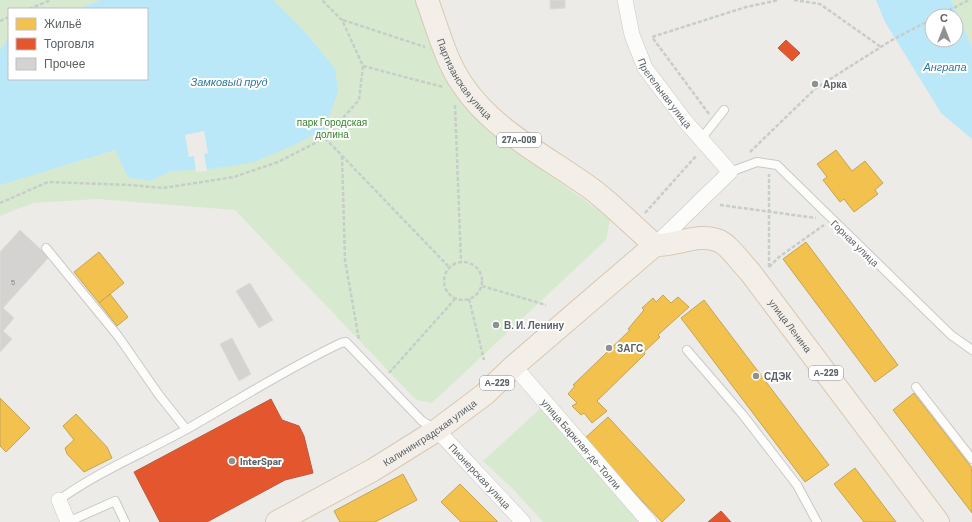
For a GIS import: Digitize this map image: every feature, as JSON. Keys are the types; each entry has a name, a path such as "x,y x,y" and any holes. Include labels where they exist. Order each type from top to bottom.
{"main road":[{"name":"Партизанская улица","path":"427,0 446,50 461,83 479,107 516,137 594,191 654,244"},
{"name":"улица Ленина","path":"654,244 664,245 704,238 720,241 750,272 938,522"},
{"name":"Калининградская улица","path":"277,522 374,470 437,430 485,394 514,366 654,244"}],"street":[{"name":"Прегельная улица","path":"625,0 632,35 645,68 684,121 730,172"},
{"path":"654,244 730,172"},
{"name":"улица Барклая-де-Толли","path":"514,366 649,522"},
{"name":"Пионерская улица","path":"437,430 523,522"},
{"path":"60,500 68,522"}],"lane":[{"path":"703,142 714,122 724,110"},
{"name":"Горная улица","path":"730,172 757,162 776,166 951,335 972,350"},
{"path":"46,248 118,336 159,395 186,429"},
{"path":"60,500 83,483 186,429 289,369 341,343 346,342 422,421 437,430"},
{"path":"687,350 743,415 797,485 817,522"},
{"path":"916,387 972,459"},
{"path":"68,522 115,501 125,522"}],"path":[{"path":"31,8 51,0"},
{"path":"0,203 48,182 130,185 163,188 234,177 278,162 325,138 359,100 363,66 342,20 322,0"},
{"path":"714,122 652,37 746,7 779,0"},
{"path":"794,0 820,4 881,47"},
{"path":"954,8 969,0"},
{"path":"342,20 427,48"},
{"path":"730,172 816,88 892,40 924,23"},
{"path":"363,66 447,88"},
{"path":"455,98 461,262"},
{"path":"325,138 450,268"},
{"path":"638,213 644,214 703,142"},
{"path":"342,156 345,260 362,360"},
{"path":"769,167 769,268 779,257 827,222"},
{"path":"720,205 822,219"},
{"path":"461,262 474,265 482,276 482,286 478,294 469,299 455,299 446,290 444,285 446,273 450,268 461,262"},
{"path":"482,286 546,305"},
{"path":"382,381 455,299"},
{"path":"469,299 484,360"}],"green space":[{"name":"парк Городская долина","path":"0,0 415,0 428,37 458,97 499,137 610,219 606,240 432,403 416,400 235,210 97,199 33,203 0,216"},
{"path":"951,0 972,0 972,48 970,47 964,32 964,8 954,8"},
{"path":"542,407 644,522 543,522 513,489 483,461"}],"water":[{"name":"Замковый пруд","path":"100,0 273,0 306,33 335,69 338,91 325,129 294,145 254,162 211,169 171,171 150,181 128,177 115,150 0,185 0,50 8,38 8,80 148,80 148,8 81,8"},
{"name":"Анграпа","path":"876,0 951,0 954,8 924,8 924,48 964,48 964,30 972,48 972,139 941,113 885,22"}],"pier":[{"path":"204,131 208,153 204,154 207,171 196,172 194,156 189,157 185,135"}],"building: Жильё":[{"path":"836,150 852,171 865,161 883,183 875,190 878,194 854,212 844,199 840,202 823,180 827,177 817,164"},
{"path":"806,242 898,365 875,382 783,259"},
{"path":"99,252 124,283 99,303 74,272"},
{"path":"110,294 128,317 117,326 99,303"},
{"path":"663,295 671,303 678,297 689,307 658,335 660,337 644,352 645,354 597,401 607,411 592,423 584,413 581,415 572,406 577,403 568,394 575,386 573,385 630,330 628,329 644,310 642,308 653,298 656,302"},
{"path":"704,300 829,465 805,482 681,318"},
{"path":"914,393 972,468 972,513 893,410"},
{"path":"0,398 30,428 6,452 0,446"},
{"path":"76,414 107,447 112,458 84,472 67,454 65,448 74,440 63,426"},
{"path":"608,417 685,500 662,522 584,439"},
{"path":"855,468 896,522 864,522 834,484"},
{"path":"403,474 417,500 375,522 340,522 334,511"},
{"path":"460,484 498,522 461,522 441,502"}],"building: Торговля":[{"path":"786,40 800,53 792,61 778,48"},
{"name":"InterSpar","path":"271,399 282,420 299,426 304,436 313,473 285,480 207,522 160,522 134,472"},
{"path":"721,511 731,522 708,522"}],"building: Прочее":[{"path":"550,0 565,0 565,8 550,9"},
{"path":"20,230 49,257 3,308 14,318 3,331 12,339 0,352 0,252"},
{"path":"250,283 273,320 259,328 236,291"},
{"path":"232,338 251,374 239,381 220,344"}],"place":[{"name":"Арка","path":"815,84"},
{"name":"В. И. Ленину","path":"496,325"},
{"name":"ЗАГС","path":"609,348"},
{"name":"СДЭК","path":"756,376"},
{"name":"InterSpar","path":"232,461"}]}
